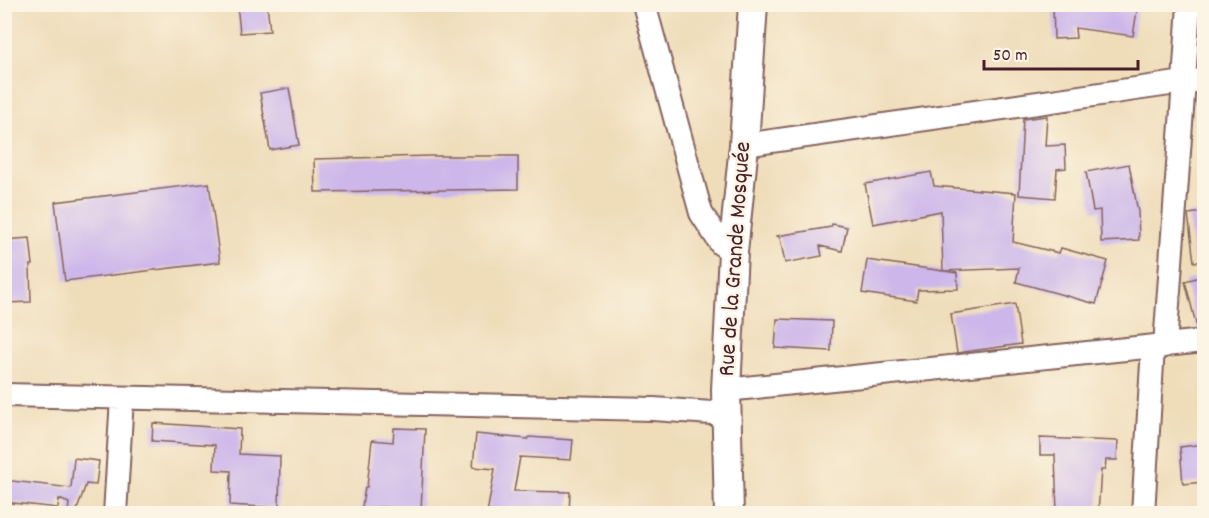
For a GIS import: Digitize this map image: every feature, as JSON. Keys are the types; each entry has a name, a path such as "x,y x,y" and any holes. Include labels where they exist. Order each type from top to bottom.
{"street":[{"path":"644,4 701,213 722,244 733,252"},
{"name":"Rue de la Grande Mosquée","path":"729,513 727,402 733,252 744,145 753,4"},
{"path":"1143,513 1159,347 1194,81 1189,4"},
{"path":"744,145 1194,81"},
{"path":"4,395 653,410 1204,341"},
{"path":"115,513 122,398"}],"building":[{"path":"237,4 267,4 270,31 240,33"},
{"path":"1053,4 1138,4 1133,36 1075,28 1076,38 1054,39"},
{"path":"289,88 299,145 270,150 260,93"},
{"path":"1047,116 1045,146 1065,145 1066,168 1057,169 1055,198 1019,195 1023,119"},
{"path":"518,156 518,189 315,192 314,159"},
{"path":"1129,164 1138,212 1139,240 1101,242 1100,210 1093,211 1086,172"},
{"path":"931,172 934,186 1016,193 1013,242 1059,253 1061,248 1108,261 1096,304 1016,282 1019,268 943,271 941,211 873,224 865,184"},
{"path":"209,183 220,262 65,281 55,202"},
{"path":"1204,212 1204,261 1194,262 1188,214"},
{"path":"832,224 847,227 842,251 820,246 822,256 785,263 780,238 777,236 831,227"},
{"path":"30,238 33,265 30,265 31,302 4,303 4,240"},
{"path":"867,260 957,273 958,289 918,290 916,301 862,293"},
{"path":"1204,276 1204,328 1197,328 1185,281"},
{"path":"1015,304 1021,344 957,353 951,314"},
{"path":"777,319 832,321 831,351 775,348"},
{"path":"153,423 240,429 239,454 280,456 279,508 230,505 231,471 214,470 215,445 152,441"},
{"path":"394,428 425,429 421,510 379,507 378,513 361,513 365,487 367,487 372,440 393,442"},
{"path":"476,434 573,440 571,460 520,457 514,491 570,492 569,513 487,513 495,469 473,467"},
{"path":"1040,438 1118,441 1117,460 1106,460 1105,470 1101,470 1098,513 1057,513 1055,455 1040,455"},
{"path":"1204,444 1204,482 1183,484 1180,447"},
{"path":"74,458 99,461 96,485 86,484 76,513 68,513 69,503 59,499 58,508 4,502 4,480 71,488"}]}
